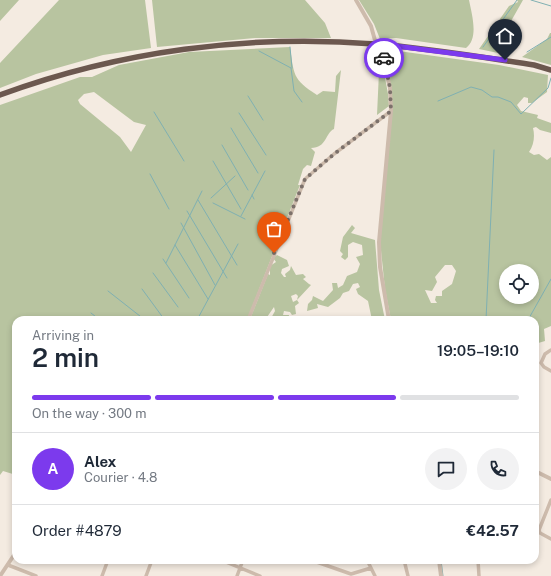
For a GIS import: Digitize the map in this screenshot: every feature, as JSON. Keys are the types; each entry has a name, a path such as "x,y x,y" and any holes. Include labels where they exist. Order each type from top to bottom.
{"highway":[{"path":"0,95 58,75 95,65 183,49 281,42 378,44 534,64 551,70"}],"street":[{"path":"356,0 372,26 390,88 391,111 379,242 380,267 388,316"},
{"path":"250,316 305,179 334,154 391,111"},
{"path":"551,350 545,354 541,360 544,367 551,371"},
{"path":"539,473 551,478"},
{"path":"551,500 540,527 540,533 551,539"},
{"path":"0,576 12,558"},
{"path":"102,576 106,564"},
{"path":"146,576 150,564"},
{"path":"230,564 260,576"},
{"path":"237,576 242,564"},
{"path":"322,564 351,574 371,568"},
{"path":"369,564 375,576"},
{"path":"405,564 408,576"},
{"path":"440,564 441,576"},
{"path":"478,564 480,576"},
{"path":"8,565 36,576"}],"green space":[{"path":"0,0 19,0 0,21"},
{"path":"59,0 145,0 151,48 103,55 36,74 0,88 0,63"},
{"path":"152,0 305,0 325,23 331,38 255,38 157,47"},
{"path":"359,0 469,0 474,26 470,44 466,48 396,38 380,39 374,24"},
{"path":"517,0 523,0 501,39 498,53 479,49 509,6 518,2"},
{"path":"550,33 551,65 522,57 547,39"},
{"path":"290,47 292,64 296,75 303,85 317,95 323,91 335,92 336,76 341,70 334,129 320,146 311,148 315,152 311,166 307,165 303,169 298,185 300,185 249,316 12,316 12,474 3,471 0,475 0,105 80,77 92,77 119,65 189,52","holes":["94,92 134,122 146,125 131,152 120,137 80,104 78,100 84,94"]},
{"path":"384,49 499,65 548,75 547,92 532,103 528,103 528,98 524,97 517,105 521,111 538,115 537,118 551,123 551,133 540,130 536,127 533,128 534,140 529,152 534,155 539,154 547,160 551,157 551,326 544,329 545,341 539,343 539,316 390,316 385,289 380,241 392,95","holes":["445,265 452,265 456,271 452,284 442,291 442,296 436,296 435,300 437,303 431,303 425,290 432,291 437,282 435,277"]},
{"path":"380,50 389,106 377,115"},
{"path":"352,225 355,228 351,233 375,240 379,290 384,316 371,316 368,301 358,294 356,289 360,287 358,283 353,284 349,291 343,293 340,298 328,307 317,304 318,308 307,311 308,304 312,300 313,296 323,301 333,290 332,283 337,283 338,288 343,285 347,276 357,272 360,264 356,257 363,255 362,245 353,242 348,245 348,257 345,260 341,257 343,254 340,251 343,237"},
{"path":"277,255 287,260 289,266 282,269 281,273 284,277 286,277 285,274 290,270 291,266 296,275 303,274 306,277 303,279 311,285 297,300 299,303 295,306 296,314 292,315 290,312 284,311 283,315 289,316 272,316 275,311 274,307 268,316 251,316 268,274 270,275 270,266 276,262 273,258","holes":["296,294 298,296 297,300 293,302 291,296"]}],"waterway":[{"path":"483,47 517,0"},
{"path":"531,0 551,6"},
{"path":"527,52 551,37"},
{"path":"290,47 292,68"},
{"path":"259,51 291,68 294,91 302,102"},
{"path":"438,101 471,87 482,90 492,97 498,97 511,102 521,114 548,88 551,78"},
{"path":"248,96 263,120"},
{"path":"154,112 184,161"},
{"path":"239,113 266,155"},
{"path":"231,128 258,173"},
{"path":"222,145 248,190"},
{"path":"486,316 494,150"},
{"path":"213,161 241,209"},
{"path":"241,216 265,171"},
{"path":"150,174 169,209"},
{"path":"211,198 235,176"},
{"path":"166,263 202,191"},
{"path":"252,195 254,199"},
{"path":"198,200 237,265"},
{"path":"213,203 245,219"},
{"path":"187,211 227,278"},
{"path":"181,223 215,285"},
{"path":"199,316 238,244"},
{"path":"175,245 208,299"},
{"path":"163,259 189,298"},
{"path":"153,273 178,307"},
{"path":"530,316 551,279"},
{"path":"142,289 162,316"},
{"path":"108,291 140,316"},
{"path":"91,313 95,316"},
{"path":"442,564 443,576"}],"way so far":[{"path":"274,253 305,179 334,154 391,111 390,88 384,58"}],"route":[{"path":"384,58 380,44 505,60"}]}
